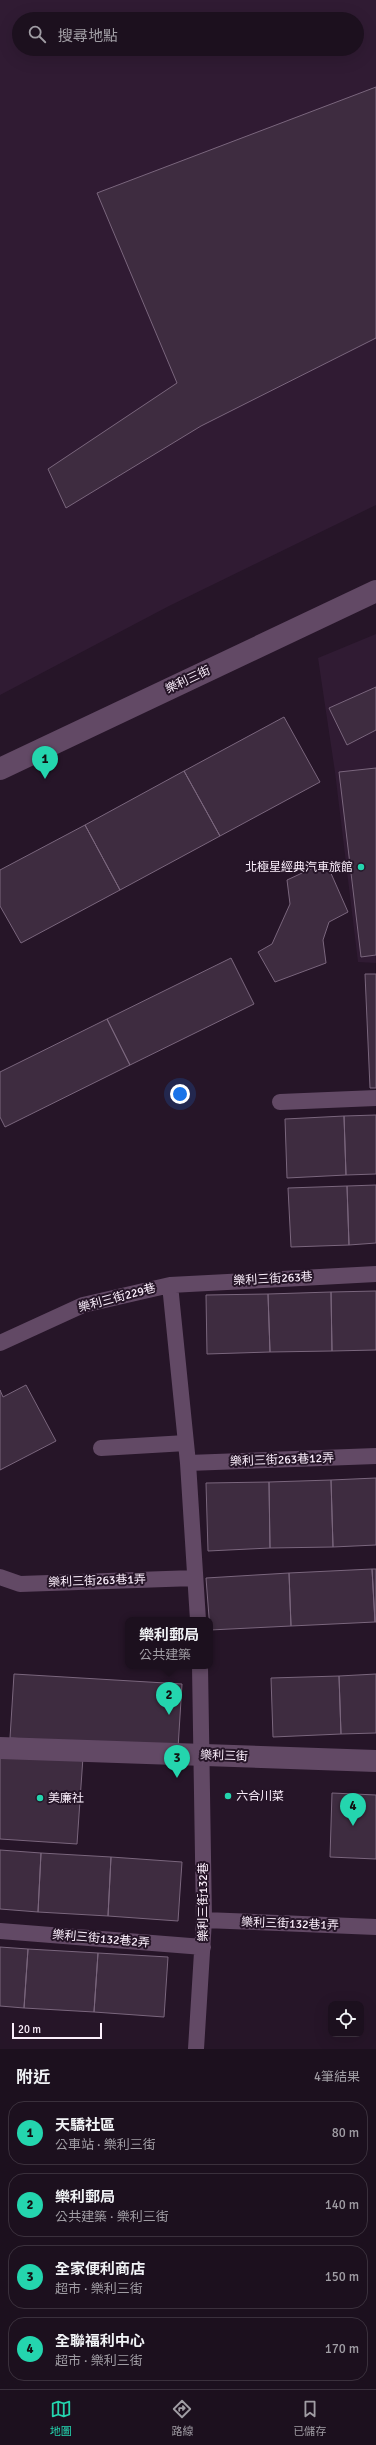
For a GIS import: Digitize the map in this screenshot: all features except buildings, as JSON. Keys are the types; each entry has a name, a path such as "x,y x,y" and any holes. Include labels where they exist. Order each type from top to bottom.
{"street":[{"name":"樂利三街","path":"0,769 376,591"},
{"name":"樂利三街","path":"0,1748 376,1761"}],"lane":[{"path":"280,1102 376,1098"},
{"name":"樂利三街263巷","path":"170,1285 376,1274"},
{"path":"170,1285 188,1463 198,1617"},
{"name":"樂利三街229巷","path":"0,1343 83,1305 170,1285"},
{"path":"101,1448 186,1443"},
{"name":"樂利三街263巷12弄","path":"188,1463 376,1456"},
{"name":"樂利三街263巷1弄","path":"0,1577 20,1584 195,1578"},
{"name":"樂利三街132巷","path":"196,2049 204,1920 200,1669"},
{"name":"樂利三街132巷1弄","path":"204,1920 376,1927"},
{"name":"樂利三街132巷2弄","path":"0,1931 203,1947"}],"shaded area":[{"path":"0,0 376,0 376,505 169,606 0,695"},
{"name":"北極星經典汽車旅館","path":"376,634 376,963 358,962 335,772 318,658"}],"place":[{"name":"天驕社區","path":"45,779"},
{"name":"北極星經典汽車旅館","path":"361,867"},
{"name":"樂利郵局","path":"169,1715"},
{"name":"全家便利商店","path":"177,1778"},
{"name":"六合川菜","path":"228,1796"},
{"name":"美廉社","path":"40,1798"},
{"name":"全聯福利中心","path":"353,1826"}]}
